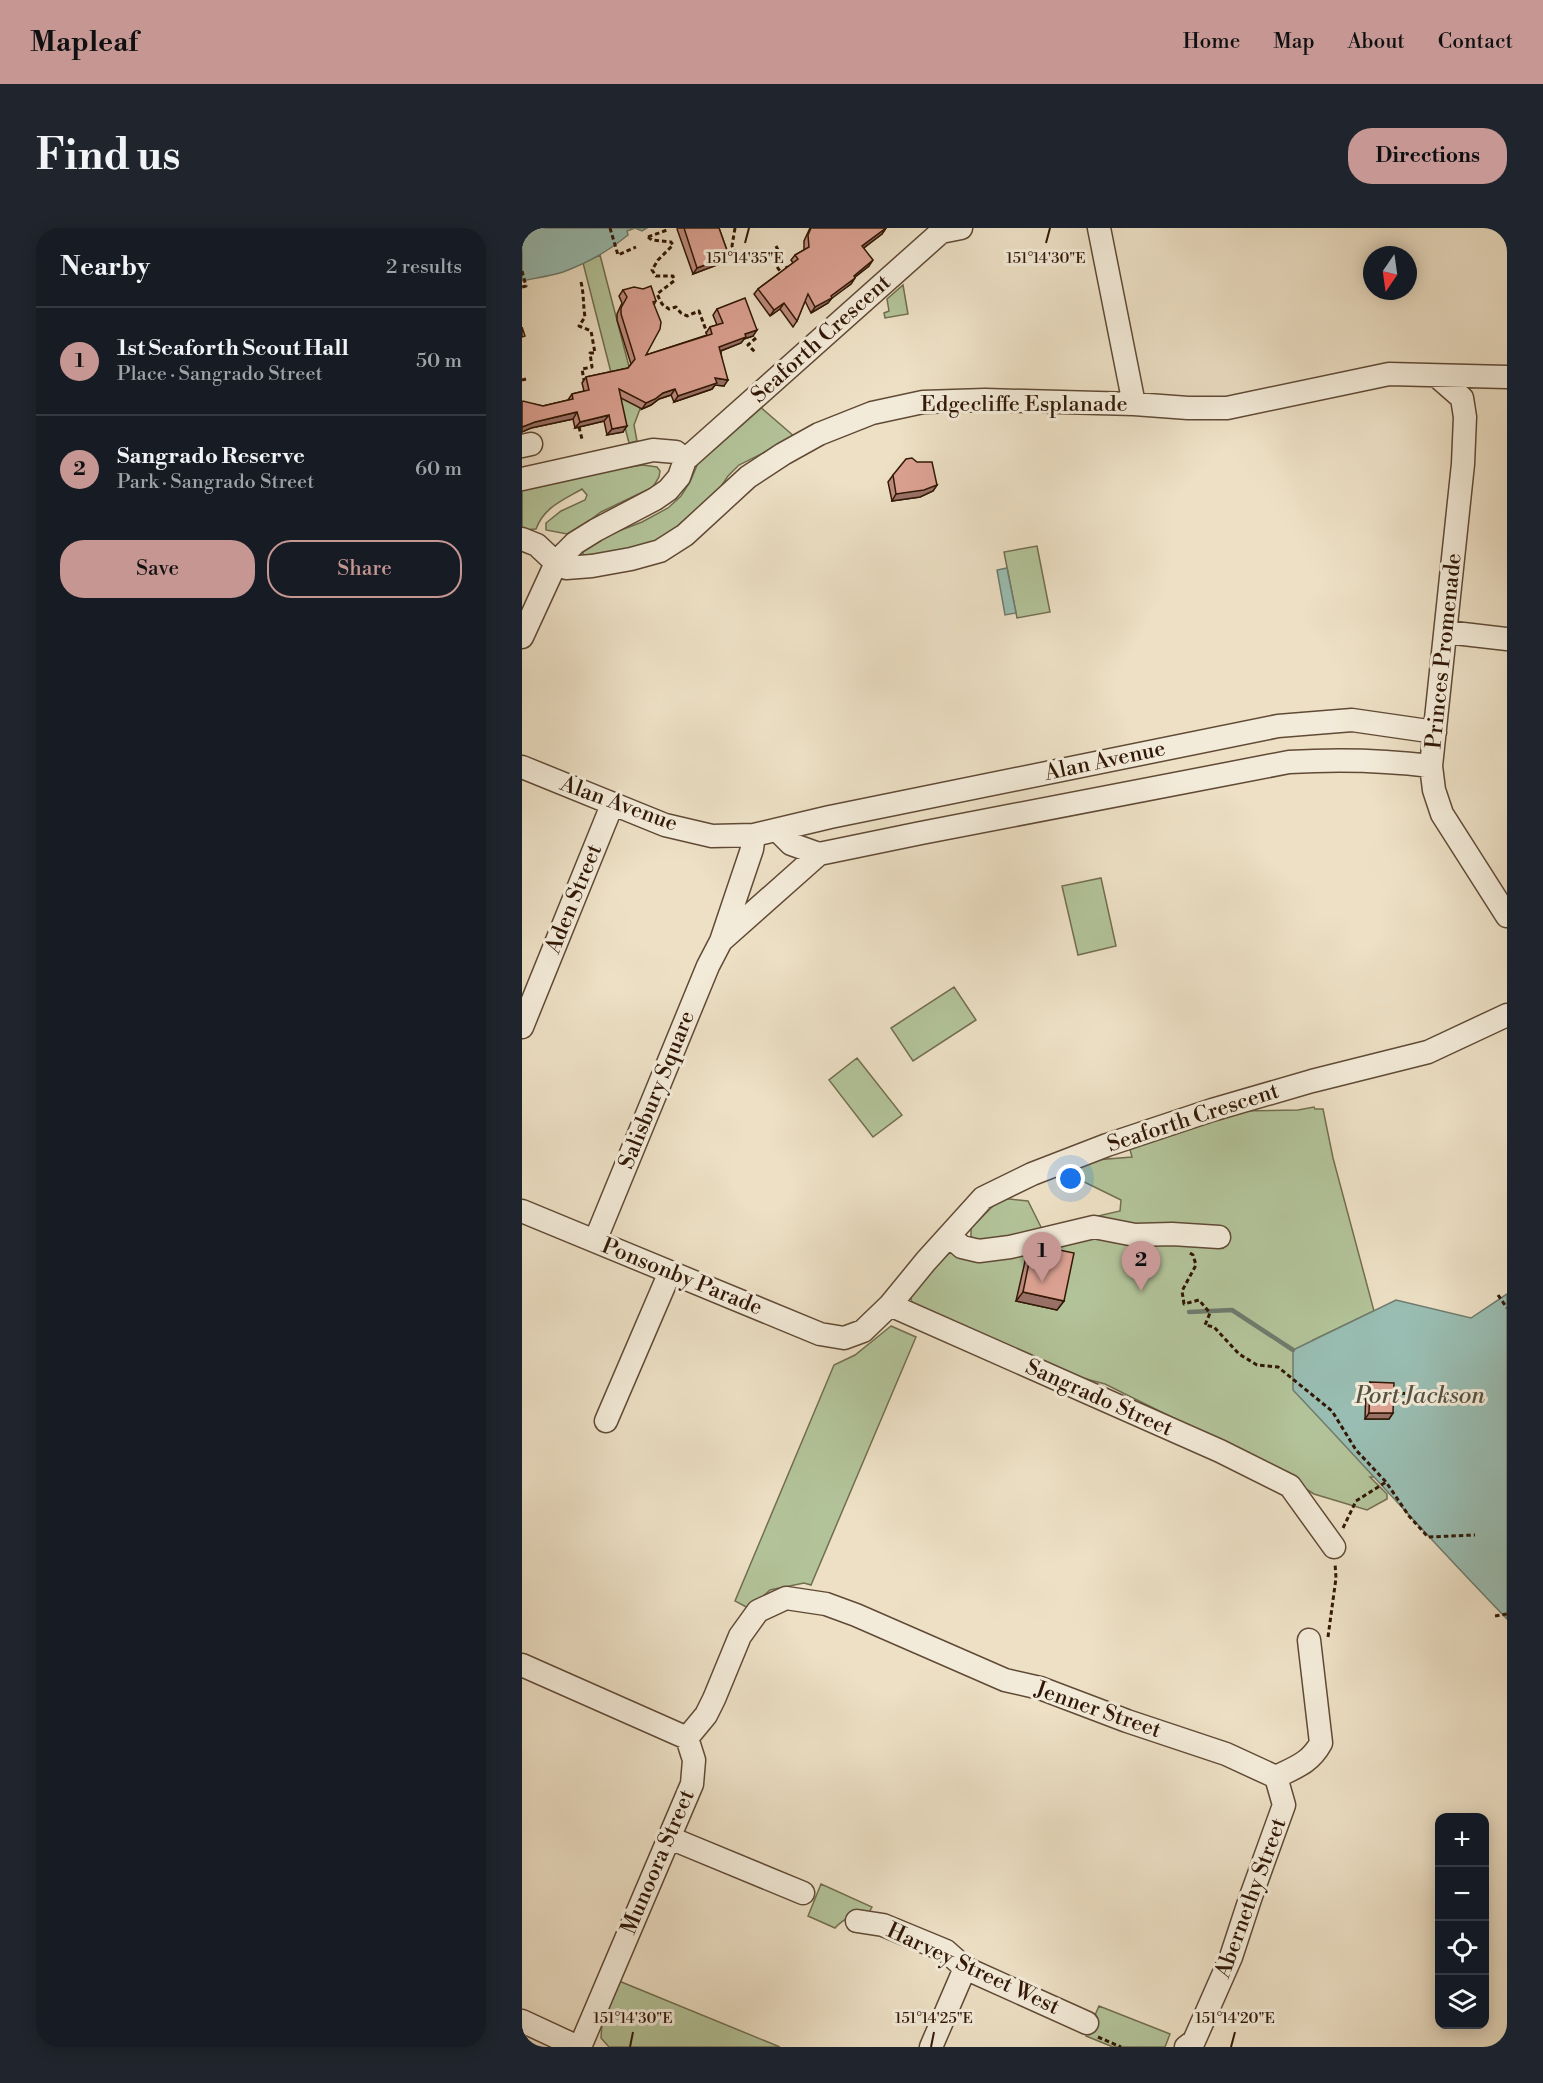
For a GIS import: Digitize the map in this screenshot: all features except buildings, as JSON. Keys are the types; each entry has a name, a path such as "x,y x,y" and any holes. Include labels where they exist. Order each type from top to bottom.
{"street":[{"name":"Seaforth Crescent","path":"681,456 941,232 961,228"},
{"path":"1099,228 1134,404"},
{"name":"Edgecliffe Esplanade","path":"556,563 566,568 592,566 630,559 660,550 686,535 748,477 783,454 819,435 873,412 923,402 955,399 1227,408 1389,375 1507,377"},
{"name":"Princes Promenade","path":"1438,377 1462,398 1465,417 1463,464 1431,766 1434,790 1442,813 1507,916"},
{"path":"522,479 653,450 681,456 679,477 668,490 582,538 556,563 522,637"},
{"path":"522,539 537,545 556,563"},
{"path":"1446,632 1507,639"},
{"name":"Alan Avenue","path":"522,767 665,825 712,836 754,835 830,817 1278,726 1352,720 1435,732"},
{"name":"Alan Avenue","path":"721,941 819,854 1289,762 1326,759 1386,761 1431,766"},
{"name":"Aden Street","path":"522,1027 612,805"},
{"path":"777,831 791,844 819,854"},
{"path":"721,941 743,877 754,835"},
{"name":"Salisbury Square","path":"595,1241 708,966 721,941"},
{"name":"Seaforth Crescent","path":"890,1305 983,1198 1032,1174 1107,1145 1212,1110 1312,1081 1428,1052 1507,1015"},
{"name":"Ponsonby Parade","path":"522,1211 820,1334 844,1338 863,1331 890,1305"},
{"path":"949,1236 962,1247 979,1251 1010,1247 1094,1227 1135,1235 1172,1234 1219,1237"},
{"path":"606,1421 670,1272"},
{"name":"Sangrado Street","path":"890,1305 1220,1451 1290,1486 1334,1546"},
{"name":"Jenner Street","path":"687,1738 706,1715 740,1636 758,1611 786,1598 826,1604 1005,1680 1040,1688 1127,1721 1226,1754 1276,1777"},
{"path":"1276,1777 1306,1762 1314,1755 1321,1743 1311,1649"},
{"path":"522,1665 687,1738"},
{"name":"Munoora Street","path":"579,2047 692,1784 694,1760 687,1738"},
{"name":"Abernethy Street","path":"1186,2047 1194,2041 1231,1957 1284,1805 1276,1777"},
{"path":"669,1838 803,1893"},
{"name":"Harvey Street West","path":"857,1921 883,1925 946,1951 965,1968 1088,2023"},
{"path":"932,2047 965,1968"},
{"path":"522,2022 579,2047"}],"path":[{"path":"666,228 667,230 648,237 651,240 671,242 673,245 658,260 652,270 656,276 673,276 674,281 657,294 669,309 676,307 681,313 687,315 699,311 707,333"},
{"path":"735,228 732,246 739,260 745,262 757,258 766,251 782,274"},
{"path":"610,229 618,255 636,247"},
{"path":"776,246 789,270"},
{"path":"522,271 526,286 522,287"},
{"path":"581,282 585,317 579,326 591,331 595,352 590,353 592,367 582,369 584,380 590,378 591,381"},
{"path":"756,338 748,345 756,353"},
{"path":"579,427 582,439"},
{"path":"1172,1234 1182,1247 1193,1255 1196,1264 1182,1291 1184,1304 1199,1300 1210,1313 1204,1325 1214,1327 1239,1354 1257,1365 1278,1367 1332,1411 1356,1450 1386,1482 1408,1516 1428,1537 1474,1535"},
{"path":"1498,1295 1507,1308"},
{"path":"1393,1394 1417,1394"},
{"path":"1311,1649 1328,1638 1336,1578 1334,1546 1356,1501 1386,1482"},
{"path":"1495,1616 1507,1614"},
{"path":"1088,2023 1090,2034 1121,2047"}],"green space":[{"path":"600,255 640,409 634,425 637,441 629,443 583,263"},
{"path":"903,285 908,314 885,318 884,313 889,311 887,299"},
{"path":"758,405 795,437 739,465 716,494 683,524 653,542 634,548 583,556 586,547 598,539 642,522 668,508 681,496 690,482 701,456"},
{"path":"643,465 657,467 660,471 653,487 601,512 575,531 567,534 546,530 546,523 561,511 585,500 587,495 582,489 549,510 539,521 536,529 522,530 522,486 574,475"},
{"path":"1037,546 1050,612 1017,618 1004,552"},
{"path":"1101,878 1116,946 1078,955 1062,886"},
{"path":"954,987 976,1020 913,1061 891,1028"},
{"path":"857,1058 902,1115 873,1137 829,1080"},
{"path":"1314,1107 1323,1109 1333,1158 1374,1311 1313,1340 1375,1477 1370,1477 1387,1494 1387,1499 1367,1510 1314,1494 1266,1464 1105,1384 1060,1372 915,1307 911,1300 911,1294 916,1287 954,1248 971,1244 971,1228 1001,1198 1028,1201 1042,1229 1120,1211 1121,1200 1076,1178 1073,1168 1095,1160 1132,1157 1129,1146 1238,1111 1298,1110"},
{"path":"891,1326 916,1337 811,1585 804,1583 770,1590 750,1609 735,1601 834,1365 855,1355"},
{"path":"821,1884 872,1907 868,1914 850,1917 835,1928 808,1916"},
{"path":"619,1981 780,2047 609,2047 601,2038 602,2022"},
{"path":"1099,2006 1170,2034 1165,2047 1113,2047 1086,2036"}],"water":[{"path":"522,228 635,228 627,231 628,235 613,246 581,265 563,272 522,281"},
{"path":"1007,568 1016,613 1005,615 997,570"},
{"name":"Port Jackson","path":"1507,1294 1507,1619 1293,1390 1293,1350 1396,1300 1471,1318"}],"waterway":[{"path":"1189,1312 1232,1310 1293,1350"}],"place":[{"name":"1st Seaforth Scout Hall","path":"1042,1282"},
{"name":"Sangrado Reserve","path":"1141,1291"}]}
